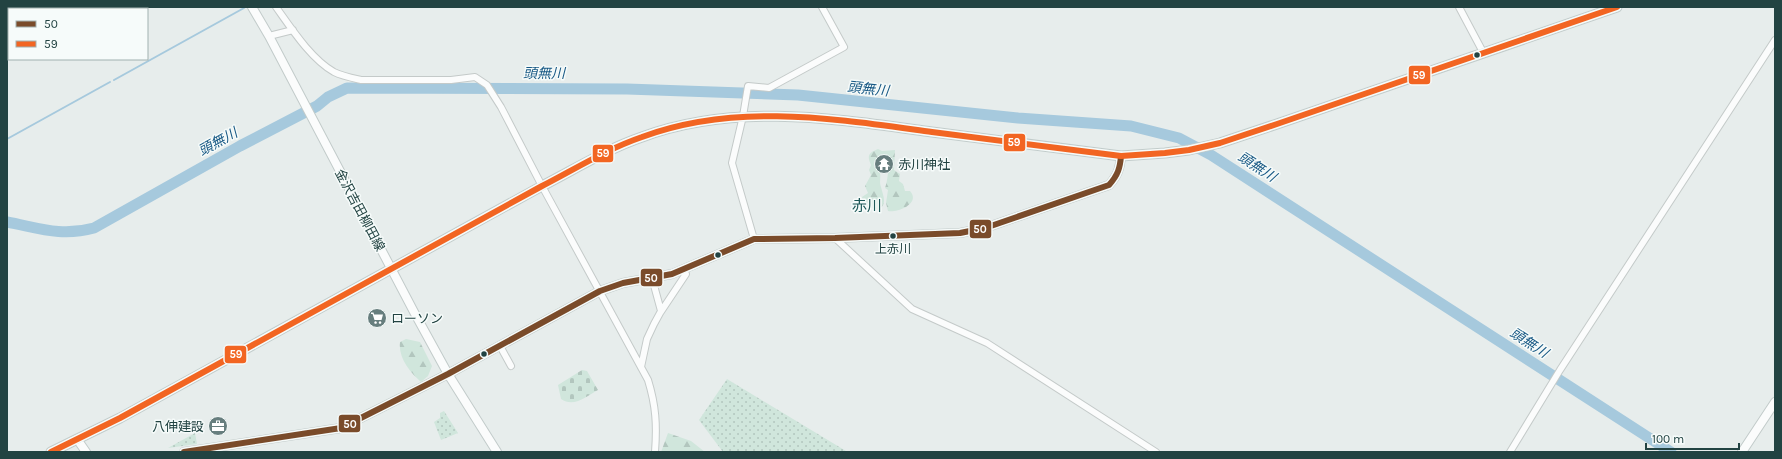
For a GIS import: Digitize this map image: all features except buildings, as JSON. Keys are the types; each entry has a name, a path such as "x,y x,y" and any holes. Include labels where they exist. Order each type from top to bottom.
{"main road":[{"path":"51,452 120,418 542,186 610,150 643,136 710,120 743,116 785,116 841,120 1121,156 1189,150 1220,142 1484,54 1617,7"}],"street":[{"name":"金沢吉田柳田線","path":"252,7 269,36 448,374 496,452"},
{"path":"276,7 321,63 335,72 348,77 361,80 450,80 475,77 487,85 501,107 542,186 648,380 654,398 657,423 655,452"},
{"path":"754,239 732,169 748,86 769,88 844,47 822,7"},
{"path":"1459,7 1484,54"},
{"path":"269,36 293,30"},
{"path":"1510,452 1560,370 1775,40"},
{"path":"184,452 341,428 448,374 600,291 623,283 684,270 754,239 835,238 960,233 985,228 1109,185 1116,177 1120,168 1121,156"},
{"path":"835,238 912,310 987,342 1156,452"},
{"path":"641,367 647,340 661,311 686,274 684,270"},
{"path":"652,278 661,311"},
{"path":"500,346 511,366"},
{"path":"1742,452 1775,402"},
{"path":"77,439 86,452"}],"green space":[{"path":"878,149 882,151 895,150 894,170 900,174 899,181 903,184 905,191 910,191 913,195 911,203 902,209 888,211 886,203 888,190 885,188 889,162 885,157 881,159 877,169 880,173 880,183 884,200 883,205 878,210 869,207 863,200 862,197 868,193 865,186 871,175 869,170 871,165 869,155"},
{"path":"406,339 420,342 432,366 428,376 421,382 409,369 401,354 400,342"},
{"path":"582,370 587,371 598,390 576,402 561,399 558,385"},
{"path":"727,379 846,451 723,452 699,420"},
{"path":"444,411 458,433 441,440 434,422 440,418 440,413"},
{"path":"195,433 197,444 168,448"},
{"path":"668,433 691,441 705,452 661,452"}],"waterway":[{"path":"114,80 244,8"},
{"path":"7,139 110,82"},
{"name":"頭無川","path":"7,222 60,232 82,231 94,228 240,146 317,106 328,97 347,88 627,89 798,95 1018,118 1131,126 1179,138 1211,155 1671,452"}],"transit line":[{"name":"59","path":"51,452 120,418 542,186 616,147 678,126 713,120 786,116 859,122 1121,156 1189,150 1220,143 1277,124 1617,7"},
{"name":"50","path":"184,452 341,428 448,374 600,291 623,283 672,274 754,239 835,238 960,233 985,228 1109,185 1115,178 1118,171 1121,156"}],"place":[{"name":"赤川神社","path":"884,164"},
{"name":"上赤川","path":"893,236"},
{"name":"ローソン","path":"377,318"},
{"name":"八伸建設","path":"218,426"}],"district":[{"name":"赤川","path":"867,206"}]}
